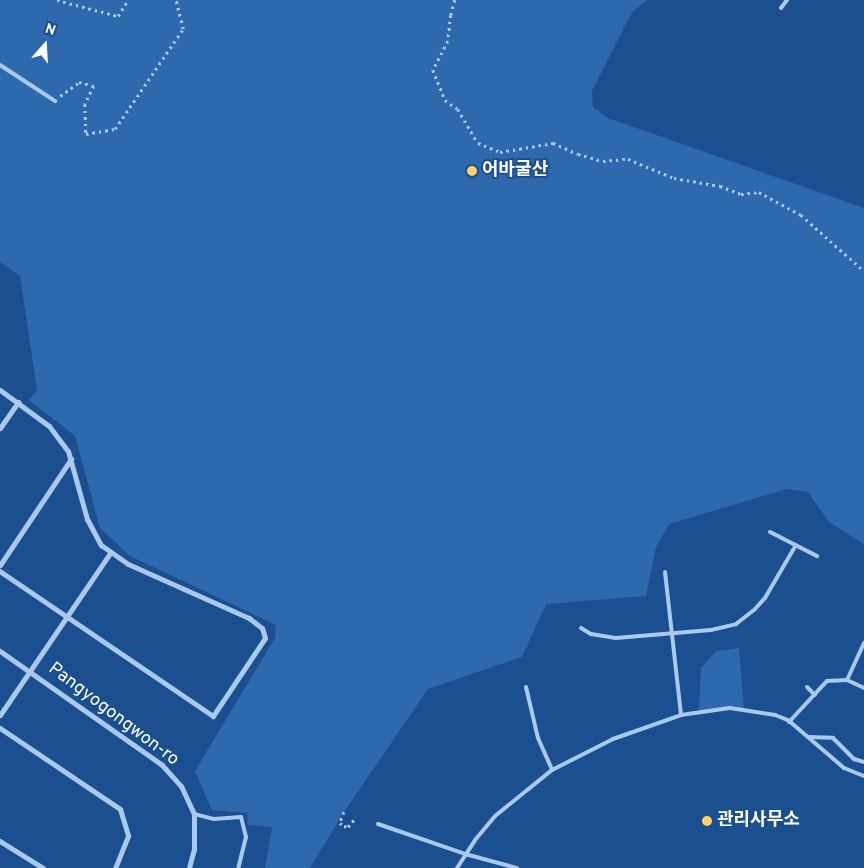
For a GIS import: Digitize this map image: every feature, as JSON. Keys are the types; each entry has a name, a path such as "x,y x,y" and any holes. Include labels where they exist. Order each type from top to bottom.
{"street":[{"path":"0,390 48,426 60,439 71,459 87,519 101,545 128,564 250,618 262,628 264,638 213,716 0,571"},
{"path":"0,428 18,402"},
{"path":"0,565 71,459"},
{"name":"Pangyogongwon-ro","path":"0,715 110,553"},
{"name":"Pangyogongwon-ro","path":"0,651 30,670 162,765 181,786 194,814 194,849 189,868"},
{"path":"0,728 120,810 128,836 115,868"},
{"path":"0,841 43,868"}],"lane":[{"path":"781,8 787,0"},
{"path":"0,66 55,101"},
{"path":"770,532 817,556"},
{"path":"581,628 591,634 609,637 711,630 736,624 755,610 765,598 796,545"},
{"path":"665,572 681,715"},
{"path":"847,680 864,643"},
{"path":"789,722 827,681 847,680 864,688"},
{"path":"526,686 538,738 552,770"},
{"path":"807,687 815,694"},
{"path":"457,868 495,816 552,770 613,738 681,715 730,708 762,711 789,722 844,768 864,776"},
{"path":"808,737 832,738 854,759 864,762"},
{"path":"194,814 214,819 241,817 246,836 238,868"},
{"path":"378,824 466,854 517,868"}],"path":[{"path":"57,0 118,16 128,0"},
{"path":"55,101 79,82 94,86 85,104 86,134 115,128 183,29 176,0"},
{"path":"455,0 448,41 433,70 445,100 458,109 478,143 500,152 553,143 603,162 628,159 674,178 720,186 742,194 759,192 801,214 864,271"},
{"path":"344,812 340,823 344,826 348,827 356,817"}],"shaded area":[{"path":"0,0 647,0 632,12 592,91 593,107 608,118 864,208 864,544 829,522 808,492 787,489 669,524 656,547 646,596 546,604 522,657 428,689 344,812 310,868 265,868 272,827 248,825 247,813 212,810 195,771 275,638 276,625 130,556 100,528 75,436 29,400 37,390 20,276 0,262"},
{"path":"739,648 744,709 699,711 701,668 716,651"}],"place":[{"name":"어바굴산","path":"472,171"},
{"name":"관리사무소","path":"707,821"}]}
